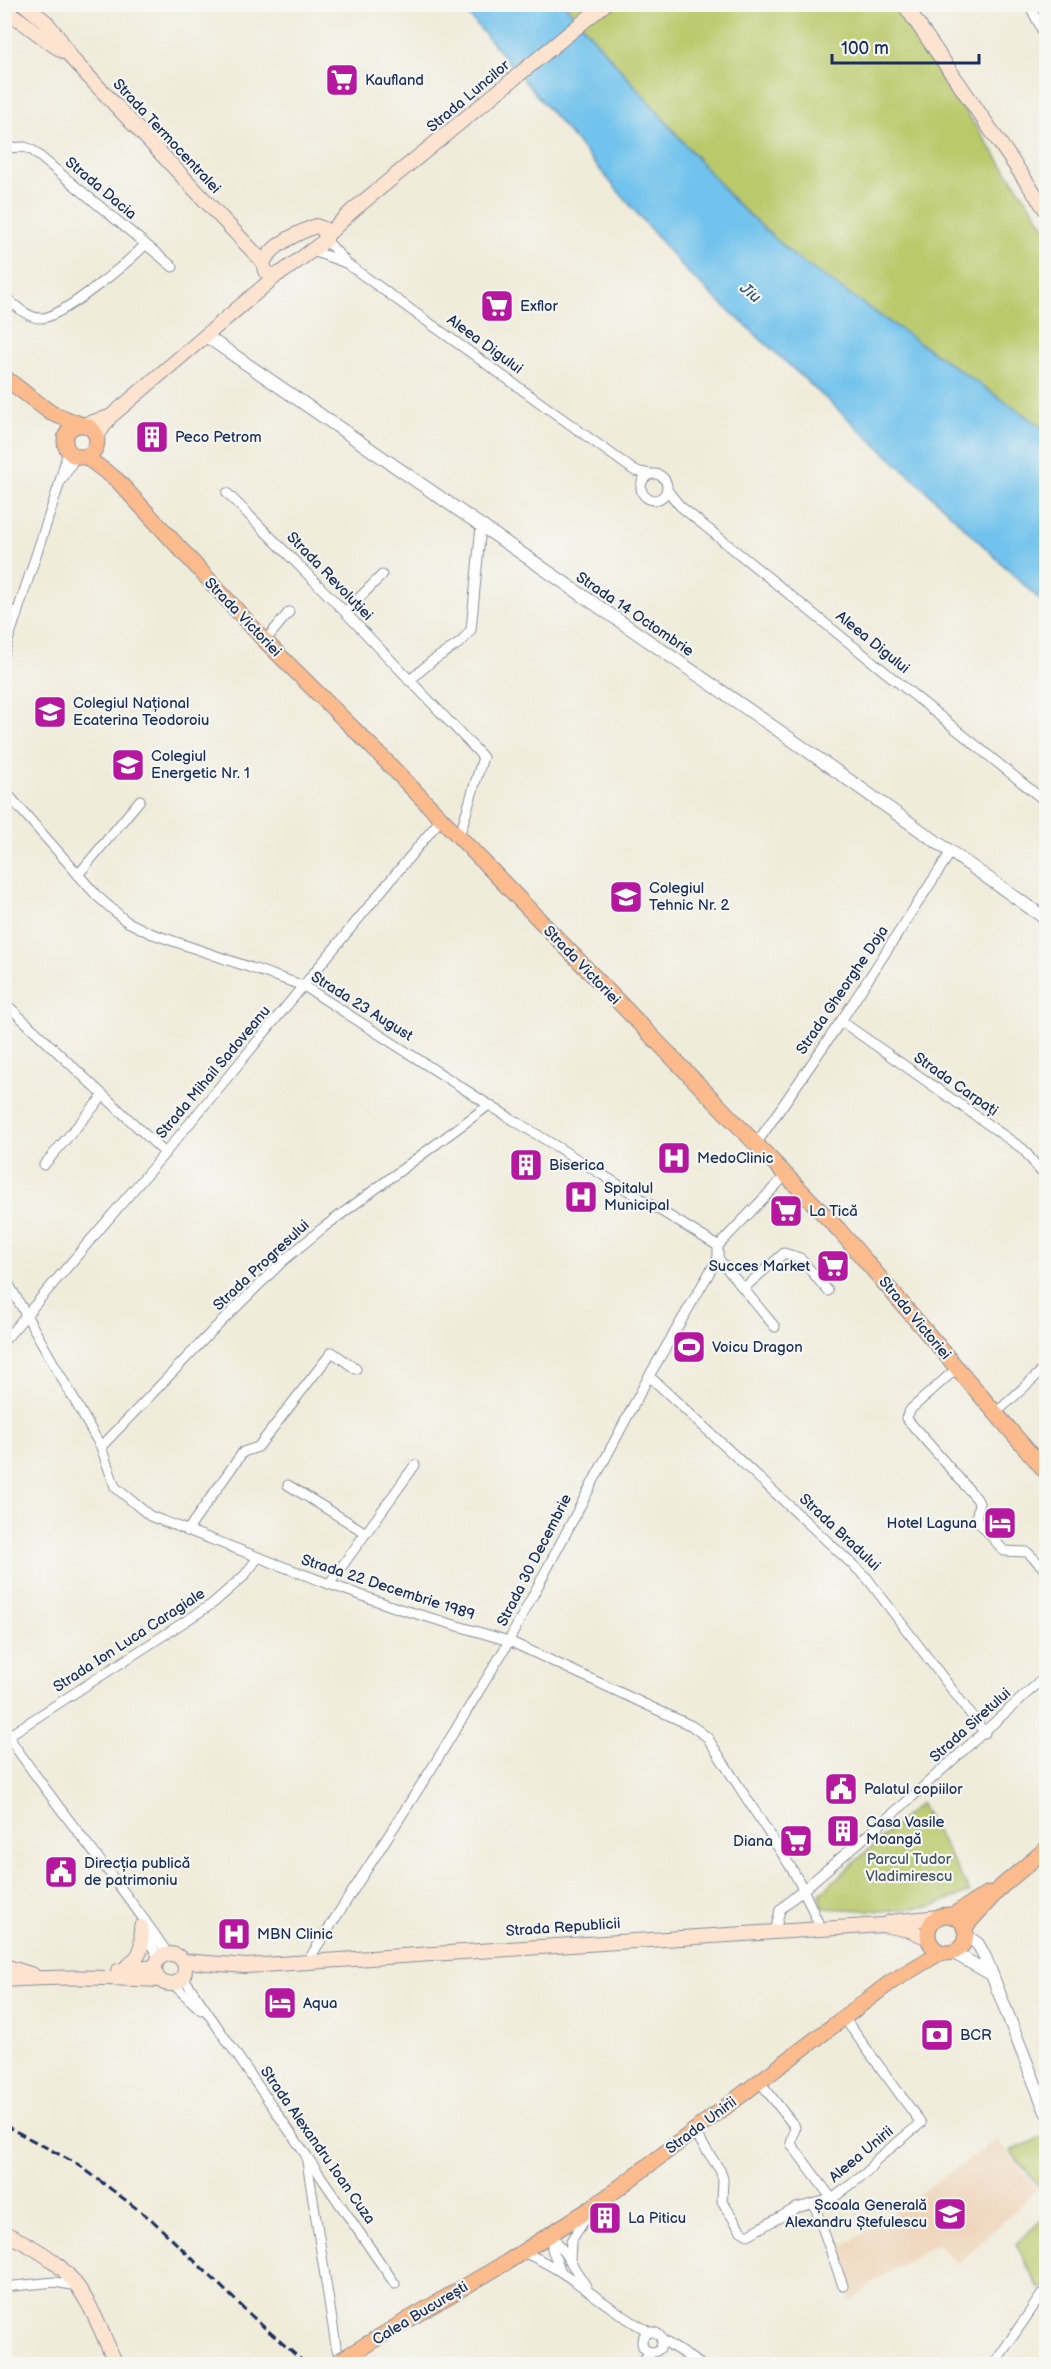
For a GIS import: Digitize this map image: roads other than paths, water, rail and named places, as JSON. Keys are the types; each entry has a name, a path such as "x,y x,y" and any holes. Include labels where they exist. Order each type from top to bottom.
{"main road":[{"name":"Strada Termocentralei","path":"24,4 53,30 67,53 268,269"},
{"name":"Strada Luncilor","path":"268,269 313,251 352,212 605,4"},
{"path":"904,4 1047,210"},
{"name":"Strada Termocentralei","path":"4,10 28,25 54,47 67,53"},
{"name":"Strada Luncilor","path":"268,269 278,246 303,230 352,212"},
{"path":"316,226 324,229 326,238"},
{"path":"243,242 266,248 278,246"},
{"path":"88,428 97,447 78,450 70,428 88,428 111,417 250,298 268,269"},
{"name":"Strada Victoriei","path":"4,377 51,413 88,428"},
{"name":"Strada Victoriei","path":"51,413 78,450 105,470 265,641 786,1174 864,1257 1047,1472"},
{"name":"Strada Unirii","path":"938,1946 930,1926 1002,1886 1047,1849"},
{"name":"Strada Unirii","path":"507,2262 596,2205 938,1946 962,1946 965,1931 1002,1886"},
{"path":"945,1917 961,1922 965,1931"},
{"name":"Strada Republicii","path":"160,1965 163,1983 181,1974 246,1966 821,1929 945,1917"},
{"name":"Strada Republicii","path":"883,1924 910,1930 938,1946"},
{"path":"123,1970 140,1954 141,1927"},
{"name":"Strada Republicii","path":"4,1980 96,1976 160,1965 179,1957 181,1974"},
{"name":"Strada Republicii","path":"96,1976 160,1965"},
{"name":"Strada Republicii","path":"4,1966 41,1977"},
{"path":"4,2232 62,2268 77,2286 116,2364"},
{"name":"Calea București","path":"334,2364 507,2262"}],"street":[{"path":"1029,4 1047,38"},
{"name":"Strada Dacia","path":"4,148 25,147 32,150 173,267"},
{"name":"Aleea Digului","path":"326,238 346,263 635,471 650,474"},
{"path":"4,296 40,319 53,316 70,306 145,245"},
{"name":"Aleea Digului","path":"313,251 346,263"},
{"name":"Strada 14 Octombrie","path":"206,336 1047,919"},
{"path":"4,653 58,485 78,450"},
{"path":"635,471 641,491 651,500 664,496 667,483 663,477 650,474 644,478 641,491"},
{"name":"Aleea Digului","path":"667,490 680,506 1047,802"},
{"name":"Strada Revoluției","path":"227,493 345,612 483,758 459,837"},
{"name":"Aleea Digului","path":"658,499 680,506"},
{"path":"410,681 432,661 461,642 471,630 481,526"},
{"path":"345,612 382,575"},
{"path":"4,605 17,615"},
{"path":"265,641 289,612"},
{"path":"1047,659 1047,664"},
{"name":"Strada 23 August","path":"4,790 97,896 136,927 304,986 489,1105 718,1246"},
{"path":"78,875 140,800"},
{"name":"Strada Mihail Sadoveanu","path":"4,1341 165,1153 441,819"},
{"name":"Strada Gheorghe Doja","path":"756,1144 841,1021 951,852"},
{"path":"4,1002 165,1153"},
{"name":"Strada Carpați","path":"841,1021 1023,1149 1033,1158 1047,1178"},
{"path":"44,1165 103,1096"},
{"name":"Strada Progresului","path":"101,1447 283,1261 324,1227 489,1105"},
{"path":"775,1327 718,1258 718,1246 786,1174"},
{"path":"744,1288 784,1253 800,1258 828,1292"},
{"name":"Strada 30 Decembrie","path":"307,1962 432,1768 509,1641 648,1376 718,1258"},
{"name":"Strada 22 Decembrie 1989","path":"4,1276 101,1447 115,1487 150,1516 257,1559 400,1609 509,1641 701,1731 803,1889 821,1929"},
{"path":"187,1531 243,1452 258,1447 332,1352 356,1369"},
{"path":"996,1413 1047,1367"},
{"path":"957,1368 911,1409 906,1418 977,1499 979,1503 975,1519 999,1547 1004,1551 1027,1552 1047,1570"},
{"name":"Strada Bradului","path":"648,1376 867,1578 985,1733"},
{"path":"329,1584 415,1464"},
{"path":"288,1485 366,1533"},
{"name":"Strada Ion Luca Caragiale","path":"6,1733 212,1604 244,1576 257,1559"},
{"name":"Strada Siretului","path":"803,1889 985,1733 1047,1676"},
{"path":"6,1733 138,1912 160,1965"},
{"path":"775,1932 780,1910 803,1889"},
{"path":"138,1912 141,1927 160,1965"},
{"path":"965,1931 982,1949 1047,2112"},
{"path":"938,1946 991,1974"},
{"name":"Strada Alexandru Ioan Cuza","path":"181,1974 395,2284"},
{"name":"Aleea Unirii","path":"693,2130 720,2170 723,2179 722,2201 741,2232 747,2235 796,2208 832,2199 867,2172 876,2160 921,2123 844,2018"},
{"path":"760,2082 795,2127 790,2144 832,2199"},
{"path":"306,2153 336,2346 342,2364"},
{"path":"570,2263 571,2241 575,2232 596,2205"},
{"path":"814,2205 843,2286"},
{"path":"552,2234 590,2290"},
{"path":"552,2234 552,2249 561,2272"},
{"path":"522,2252 590,2290 627,2320 650,2332 657,2333 661,2339 700,2364"},
{"path":"4,2287 55,2282 77,2286"},
{"path":"994,2364 1042,2294"},
{"path":"627,2320 649,2348 682,2354"},
{"path":"649,2348 645,2335 650,2332"},
{"path":"639,2364 649,2348 662,2345 661,2339"}],"water":[{"name":"Jiu","path":"460,5 565,5 734,201 795,257 1046,430 1046,606 915,480 686,271"}],"railway":[{"path":"4,2125 79,2165 152,2220 257,2321 306,2364"}],"place":[{"name":"Kaufland","path":"342,80"},
{"name":"Exflor","path":"497,306"},
{"name":"Peco Petrom","path":"152,437"},
{"name":"Colegiul Național Ecaterina Teodoroiu","path":"50,712"},
{"name":"Colegiul Energetic Nr. 1","path":"128,765"},
{"name":"Colegiul Tehnic Nr. 2","path":"626,897"},
{"name":"MedoClinic","path":"674,1158"},
{"name":"Biserica","path":"526,1165"},
{"name":"Spitalul Municipal","path":"581,1197"},
{"name":"La Tică","path":"786,1211"},
{"name":"Succes Market","path":"833,1266"},
{"name":"Voicu Dragon","path":"689,1347"},
{"name":"Hotel Laguna","path":"1000,1523"},
{"name":"Palatul copiilor","path":"841,1789"},
{"name":"Casa Vasile Moangă","path":"843,1831"},
{"name":"Diana","path":"796,1841"},
{"name":"Direcția publică de patrimoniu","path":"61,1872"},
{"name":"MBN Clinic","path":"234,1934"},
{"name":"Aqua","path":"280,2003"},
{"name":"BCR","path":"937,2035"},
{"name":"Școala Generală Alexandru Ștefulescu","path":"950,2214"},
{"name":"La Piticu","path":"605,2218"}],"park label":[{"name":"Parcul Tudor Vladimirescu","path":"909,1868"}]}
